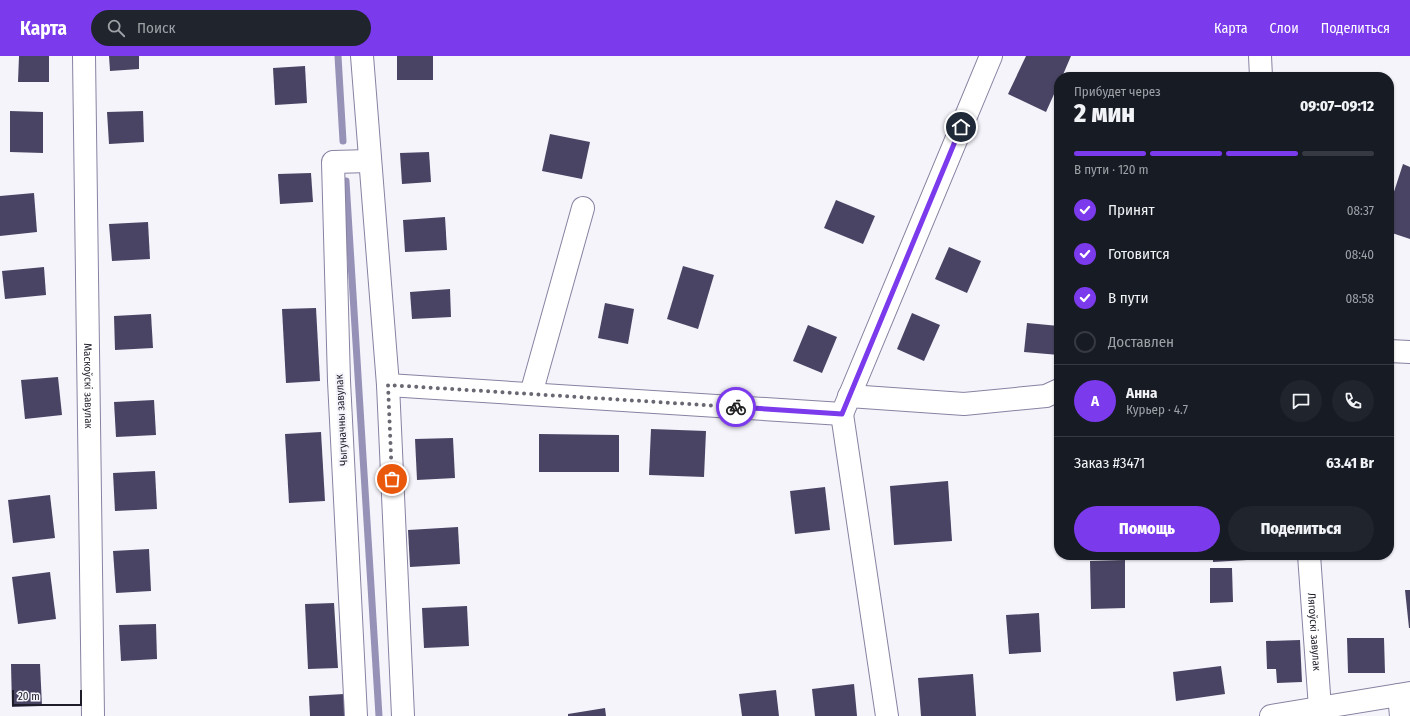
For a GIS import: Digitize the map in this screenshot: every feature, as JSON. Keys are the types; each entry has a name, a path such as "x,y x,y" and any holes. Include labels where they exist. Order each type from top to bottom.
{"street":[{"name":"Маскоўскі завулак","path":"84,56 93,716"},
{"path":"362,56 388,385 404,716"},
{"path":"887,716 845,405 991,56"},
{"path":"1260,56 1261,72"},
{"name":"Чыгуначны завулак","path":"356,716 339,381 333,162 370,161"},
{"path":"531,394 583,208"},
{"path":"1394,351 1410,352"},
{"path":"388,385 531,394 845,405 964,404 1046,396 1054,392"},
{"name":"Лягоўскі завулак","path":"1309,560 1320,708"},
{"path":"1271,716 1404,694 1401,716"}],"building":[{"path":"19,56 49,56 49,82 18,82"},
{"path":"109,56 139,56 139,69 110,71"},
{"path":"397,56 433,56 433,80 397,80"},
{"path":"1026,56 1071,56 1064,72 1054,72 1054,94 1046,112 1008,94"},
{"path":"305,66 307,103 275,105 273,68"},
{"path":"10,111 43,112 43,153 10,152"},
{"path":"143,111 144,142 109,144 107,112"},
{"path":"550,134 590,142 582,179 542,171"},
{"path":"429,152 431,182 402,184 400,153"},
{"path":"1403,164 1410,167 1410,239 1394,234 1394,192"},
{"path":"311,173 313,202 280,204 278,174"},
{"path":"34,193 37,232 0,236 0,196"},
{"path":"836,200 875,216 863,244 824,228"},
{"path":"445,217 447,250 405,252 403,220"},
{"path":"148,222 150,259 112,261 109,224"},
{"path":"949,247 981,261 967,293 935,279"},
{"path":"683,266 714,275 698,329 667,319"},
{"path":"44,267 46,295 5,299 2,271"},
{"path":"450,289 451,317 412,319 410,292"},
{"path":"605,303 634,309 628,344 598,338"},
{"path":"316,308 320,381 286,383 282,309"},
{"path":"912,313 940,325 924,361 897,349"},
{"path":"151,314 153,348 115,350 114,316"},
{"path":"1027,323 1054,326 1054,355 1024,352"},
{"path":"808,325 837,337 822,373 793,361"},
{"path":"58,377 62,415 25,419 21,380"},
{"path":"154,400 156,435 116,437 114,402"},
{"path":"651,429 706,431 704,477 649,475"},
{"path":"321,432 325,501 289,503 285,434"},
{"path":"539,434 619,435 619,472 539,472"},
{"path":"453,438 455,478 417,480 415,439"},
{"path":"155,471 157,509 115,511 113,473"},
{"path":"948,481 952,541 894,545 890,486"},
{"path":"825,487 830,530 795,534 790,491"},
{"path":"50,495 55,538 13,543 8,500"},
{"path":"458,527 460,564 410,567 408,530"},
{"path":"149,549 151,591 116,593 113,551"},
{"path":"1125,560 1125,608 1091,609 1090,561"},
{"path":"1213,560 1247,560 1213,562"},
{"path":"1210,568 1232,568 1233,602 1210,603"},
{"path":"50,572 56,619 18,624 12,577"},
{"path":"1405,590 1410,590 1410,628 1409,628"},
{"path":"334,603 338,668 308,669 305,604"},
{"path":"467,606 469,646 424,648 422,608"},
{"path":"1039,613 1041,652 1009,654 1006,615"},
{"path":"156,624 157,659 121,661 119,625"},
{"path":"1347,638 1384,638 1385,673 1348,673"},
{"path":"1300,640 1302,682 1277,683 1276,669 1267,669 1266,641"},
{"path":"11,664 40,664 42,706 12,707"},
{"path":"1221,666 1225,694 1176,701 1173,672"},
{"path":"973,674 976,716 921,716 918,678"},
{"path":"854,684 857,716 815,716 812,689"},
{"path":"776,690 779,716 742,716 739,694"},
{"path":"344,694 345,716 310,716 309,696"},
{"path":"605,708 606,716 568,716 568,714"}],"waterway":[{"path":"338,56 343,141"},
{"path":"346,181 379,716"}],"way so far":[{"path":"392,479 388,385 736,407"}],"route":[{"path":"736,407 842,414 961,127"}]}
